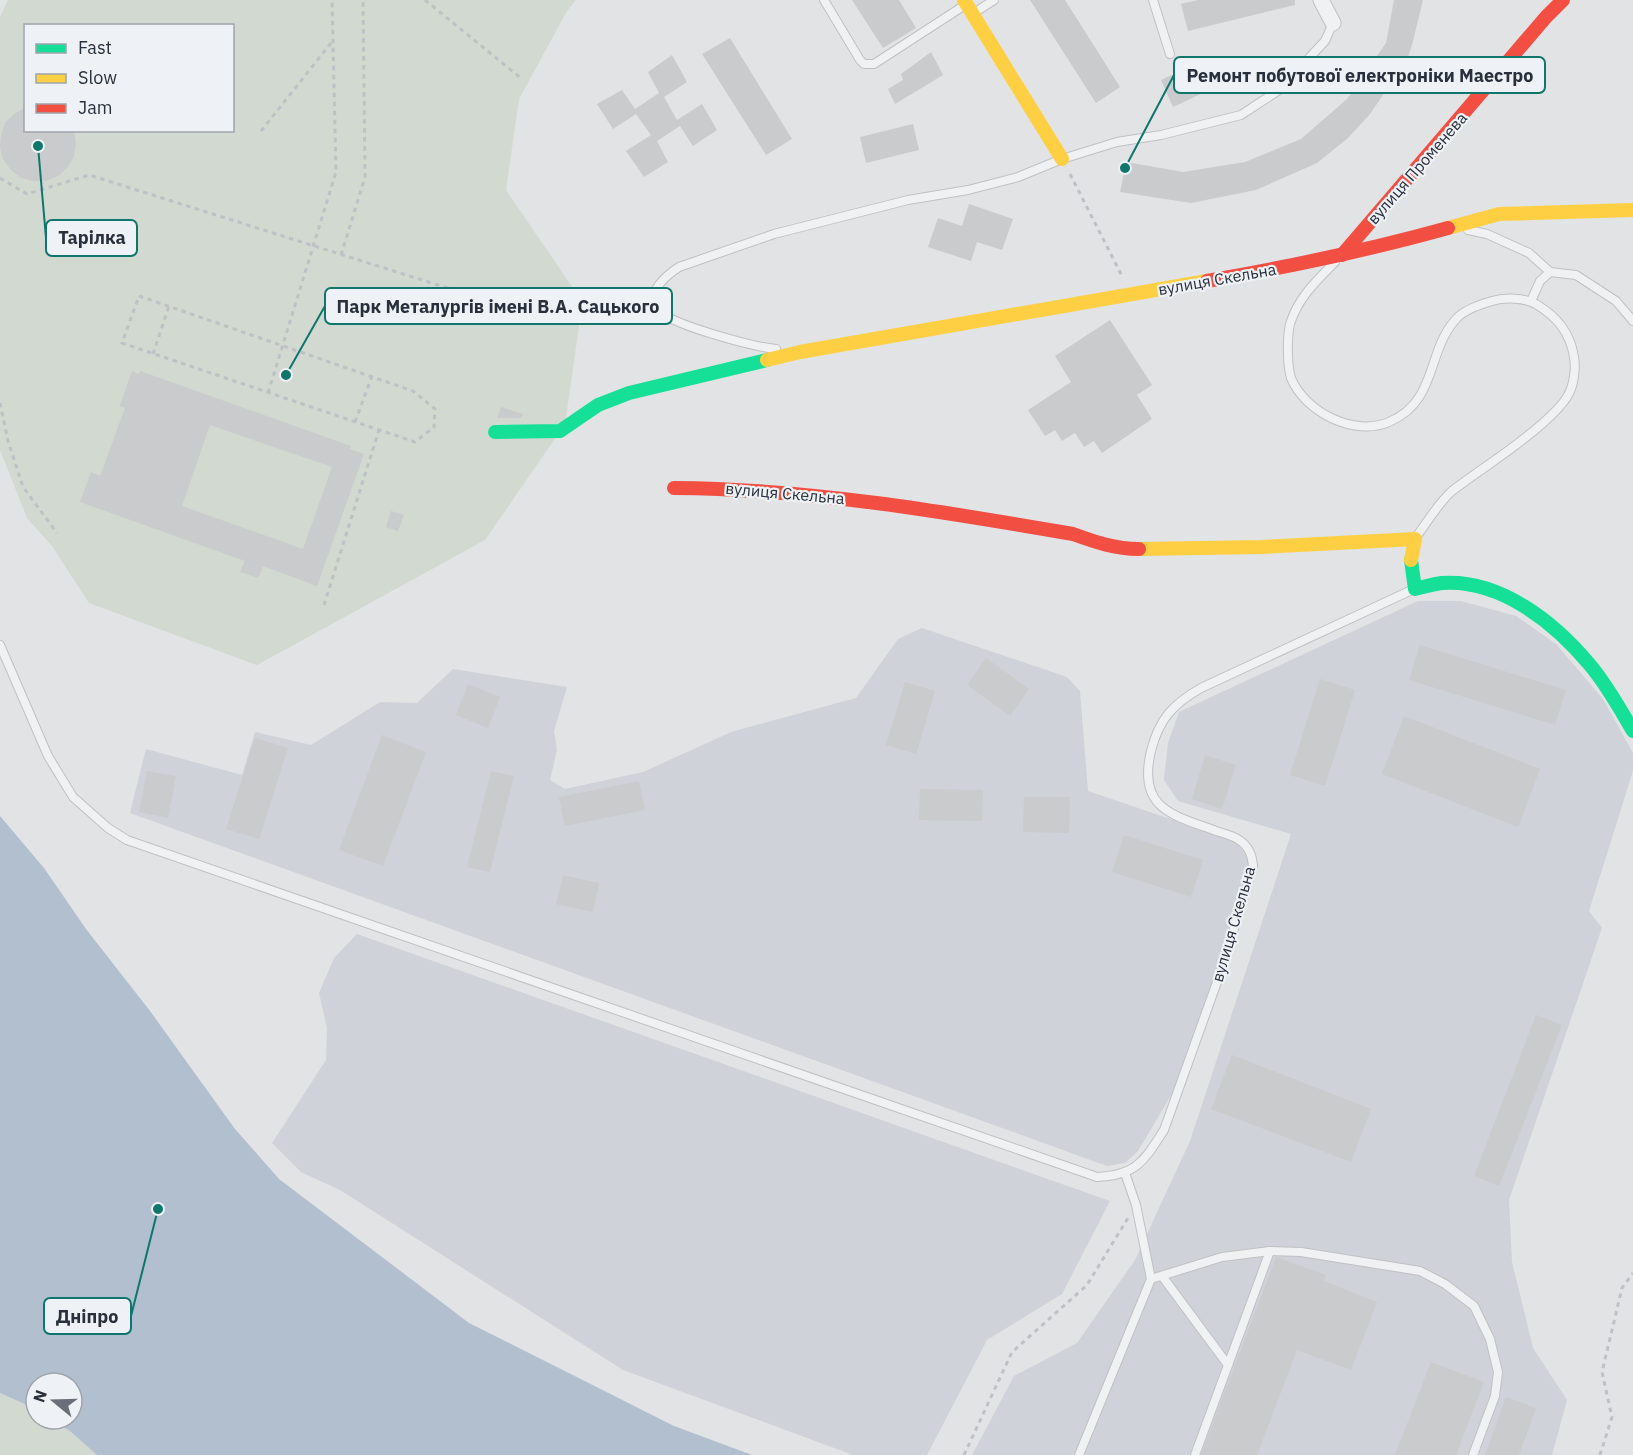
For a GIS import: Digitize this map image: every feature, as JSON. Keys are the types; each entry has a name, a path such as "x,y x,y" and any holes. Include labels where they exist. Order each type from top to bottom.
{"street":[{"path":"1321,0 1333,23"},
{"name":"вулиця Променева","path":"1342,255 1563,0"},
{"path":"968,6 1062,159"},
{"name":"вулиця Скельна","path":"495,432 560,431 598,405 629,393 800,352 1275,269 1342,255 1498,214 1633,210"},
{"name":"вулиця Скельна","path":"674,488 723,487 904,505 1073,534 1097,543 1124,549 1261,547 1415,539"},
{"path":"1415,539 1410,571 1415,589"},
{"name":"вулиця Скельна","path":"1415,589 1442,583 1453,584 1481,588 1512,598 1541,620 1589,664 1607,688 1633,731"}],"lane":[{"path":"824,0 862,62 868,64 873,64 968,6 994,0"},
{"path":"1153,0 1170,54"},
{"path":"800,352 757,347 662,315 656,308 655,293 669,273 689,262 774,234 908,200 968,190 1018,177 1062,159 1117,142 1161,135 1241,115 1280,90 1325,41 1333,23"},
{"path":"1450,227 1487,234 1529,253 1550,272 1576,275 1616,301 1633,321"},
{"path":"1342,255 1301,298 1290,325 1288,352 1291,377 1308,404 1341,422 1371,426 1388,423 1403,415 1415,404 1426,388 1443,339 1456,318 1473,307 1501,298 1531,301 1558,320 1572,346 1575,362 1574,377 1569,395 1557,410 1523,441 1450,493 1415,539"},
{"path":"1531,301 1540,281 1550,272"},
{"name":"вулиця Скельна","path":"1125,1173 1133,1169 1150,1151 1164,1130 1222,968 1253,866 1251,855 1240,840 1168,813 1153,795 1148,778 1148,765 1154,738 1179,701 1201,688 1415,589"},
{"path":"0,645 48,756 73,797 108,828 127,840 1097,1177 1117,1176 1125,1173 1136,1205 1151,1279 1079,1455"},
{"path":"1151,1279 1222,1257 1270,1251 1301,1252 1420,1271 1445,1284 1474,1306 1490,1340 1498,1372 1495,1396 1473,1455"},
{"path":"1195,1455 1270,1251"},
{"path":"1162,1276 1228,1365"}],"path":[{"path":"268,393 336,172 332,0"},
{"path":"341,255 365,177 363,0"},
{"path":"425,0 522,79"},
{"path":"261,131 332,42"},
{"path":"1062,159 1131,294"},
{"path":"0,178 27,194 89,175 543,318"},
{"path":"139,296 169,306 413,391 435,409 434,427 415,442 122,344 139,296"},
{"path":"153,354 169,306"},
{"path":"356,422 372,376"},
{"path":"0,403 8,441 23,487 57,533"},
{"path":"324,605 379,430"},
{"path":"964,1455 1012,1352 1087,1285 1136,1205"},
{"path":"1600,1455 1612,1418 1602,1372 1622,1288 1633,1273"}],"shaded area":[{"path":"8,0 576,0 567,11 519,99 506,190 577,294 579,326 565,424 485,540 257,665 89,603 52,546 27,518 0,450 0,17"},
{"path":"1418,601 1461,601 1516,616 1556,644 1603,699 1633,753 1633,771 1589,911 1602,928 1509,1200 1512,1262 1533,1348 1567,1400 1552,1455 972,1455 1014,1376 1077,1343 1135,1260 1190,1141 1291,834 1178,801 1164,780 1168,743 1179,712"},
{"path":"922,628 1067,677 1080,691 1088,791 1241,843 1254,861 1185,1072 1138,1151 1125,1163 1107,1166 130,813 146,749 242,775 255,732 311,745 380,702 417,703 453,669 567,687 554,731 557,750 550,780 565,789 643,772 731,732 856,698 898,639"},
{"path":"357,934 1110,1201 1062,1294 987,1340 927,1455 853,1455 623,1370 340,1190 301,1172 272,1143 326,1060 327,1028 319,993 334,958"},
{"path":"0,1393 24,1403 24,1431 69,1431 97,1455 0,1455"}],"water":[{"path":"0,816 44,868 86,929 150,1011 235,1129 279,1179 469,1323 674,1426 752,1455 97,1455 69,1431 84,1431 84,1371 24,1371 24,1404 0,1393"}],"building":[{"path":"852,0 899,0 916,28 883,48"},
{"path":"1030,0 1065,0 1120,87 1096,103"},
{"path":"1198,0 1295,0 1295,5 1188,31 1181,4"},
{"path":"1394,0 1423,0 1407,60 1370,114 1348,138 1317,163 1256,190 1191,203 1120,192 1126,162 1183,172 1245,162 1301,139 1347,99 1386,43"},
{"path":"730,38 792,139 766,155 702,54"},
{"path":"931,52 943,75 895,104 888,89 903,80 901,74"},
{"path":"672,55 687,82 664,97 677,120 702,104 717,130 693,146 680,126 657,141 668,162 644,177 626,151 651,135 636,114 613,129 597,104 622,90 635,109 659,93 648,72"},
{"path":"1206,59 1218,86 1173,107 1161,80"},
{"path":"24,108 24,132 74,132 76,144 74,156 68,167 58,176 46,181 21,178 3,159 0,147 1,135 5,123"},
{"path":"913,124 919,150 866,163 860,137"},
{"path":"969,204 1013,219 1002,250 977,242 971,261 928,247 938,218 962,226"},
{"path":"1110,320 1152,385 1137,395 1152,419 1102,453 1094,441 1084,447 1075,433 1062,441 1055,430 1045,436 1028,410 1071,382 1055,356"},
{"path":"132,371 139,374 140,371 351,446 350,449 364,454 317,586 263,566 258,578 240,572 245,561 80,502 91,472 100,476 125,408 120,406","holes":["210,425 332,467 303,549 182,506"]},
{"path":"501,407 523,414 521,418 497,418"},
{"path":"391,511 404,515 398,531 386,527"},
{"path":"1420,645 1566,690 1555,725 1409,680"},
{"path":"986,658 1029,689 1010,716 967,685"},
{"path":"1320,679 1355,690 1325,786 1290,775"},
{"path":"905,682 935,691 916,754 886,745"},
{"path":"468,684 500,697 488,728 456,715"},
{"path":"1404,716 1540,769 1518,827 1382,774"},
{"path":"382,735 426,752 383,866 339,850"},
{"path":"255,738 288,748 259,839 226,829"},
{"path":"1205,755 1236,765 1222,809 1192,799"},
{"path":"147,771 176,776 168,818 139,812"},
{"path":"491,771 514,776 490,872 467,867"},
{"path":"639,781 645,810 565,826 559,797"},
{"path":"920,789 983,790 982,821 919,820"},
{"path":"1024,797 1070,797 1069,833 1023,832"},
{"path":"1124,835 1203,860 1191,897 1112,872"},
{"path":"563,875 599,883 593,912 556,904"},
{"path":"1536,1015 1562,1025 1499,1186 1474,1176"},
{"path":"1232,1055 1371,1109 1351,1162 1211,1109"},
{"path":"1276,1257 1326,1275 1324,1281 1377,1302 1351,1370 1297,1350 1257,1455 1201,1455"},
{"path":"1431,1362 1484,1382 1456,1455 1395,1455"},
{"path":"1506,1397 1536,1408 1519,1455 1485,1455"}],"traffic: fast":[{"path":"495,432 560,431 598,405 629,393 767,360"},
{"path":"1411,560 1415,589 1442,583 1485,588 1506,596 1543,620 1576,649 1596,673 1633,731"}],"traffic: slow":[{"path":"964,0 1062,159"},
{"path":"1448,228 1499,214 1633,210"},
{"path":"767,360 800,352 1207,281"},
{"path":"1139,549 1261,547 1415,539 1411,560"}],"traffic: jam":[{"path":"1342,255 1563,0"},
{"path":"1207,281 1328,258 1448,228"},
{"path":"674,488 775,492 874,503 1073,534 1113,546 1139,549"}],"place":[{"name":"Тарілка","path":"38,146"},
{"name":"Ремонт побутової електроніки Маестро","path":"1125,168"},
{"name":"Парк Металургів імені В.А. Сацького","path":"286,375"},
{"name":"Дніпро","path":"158,1209"}]}
